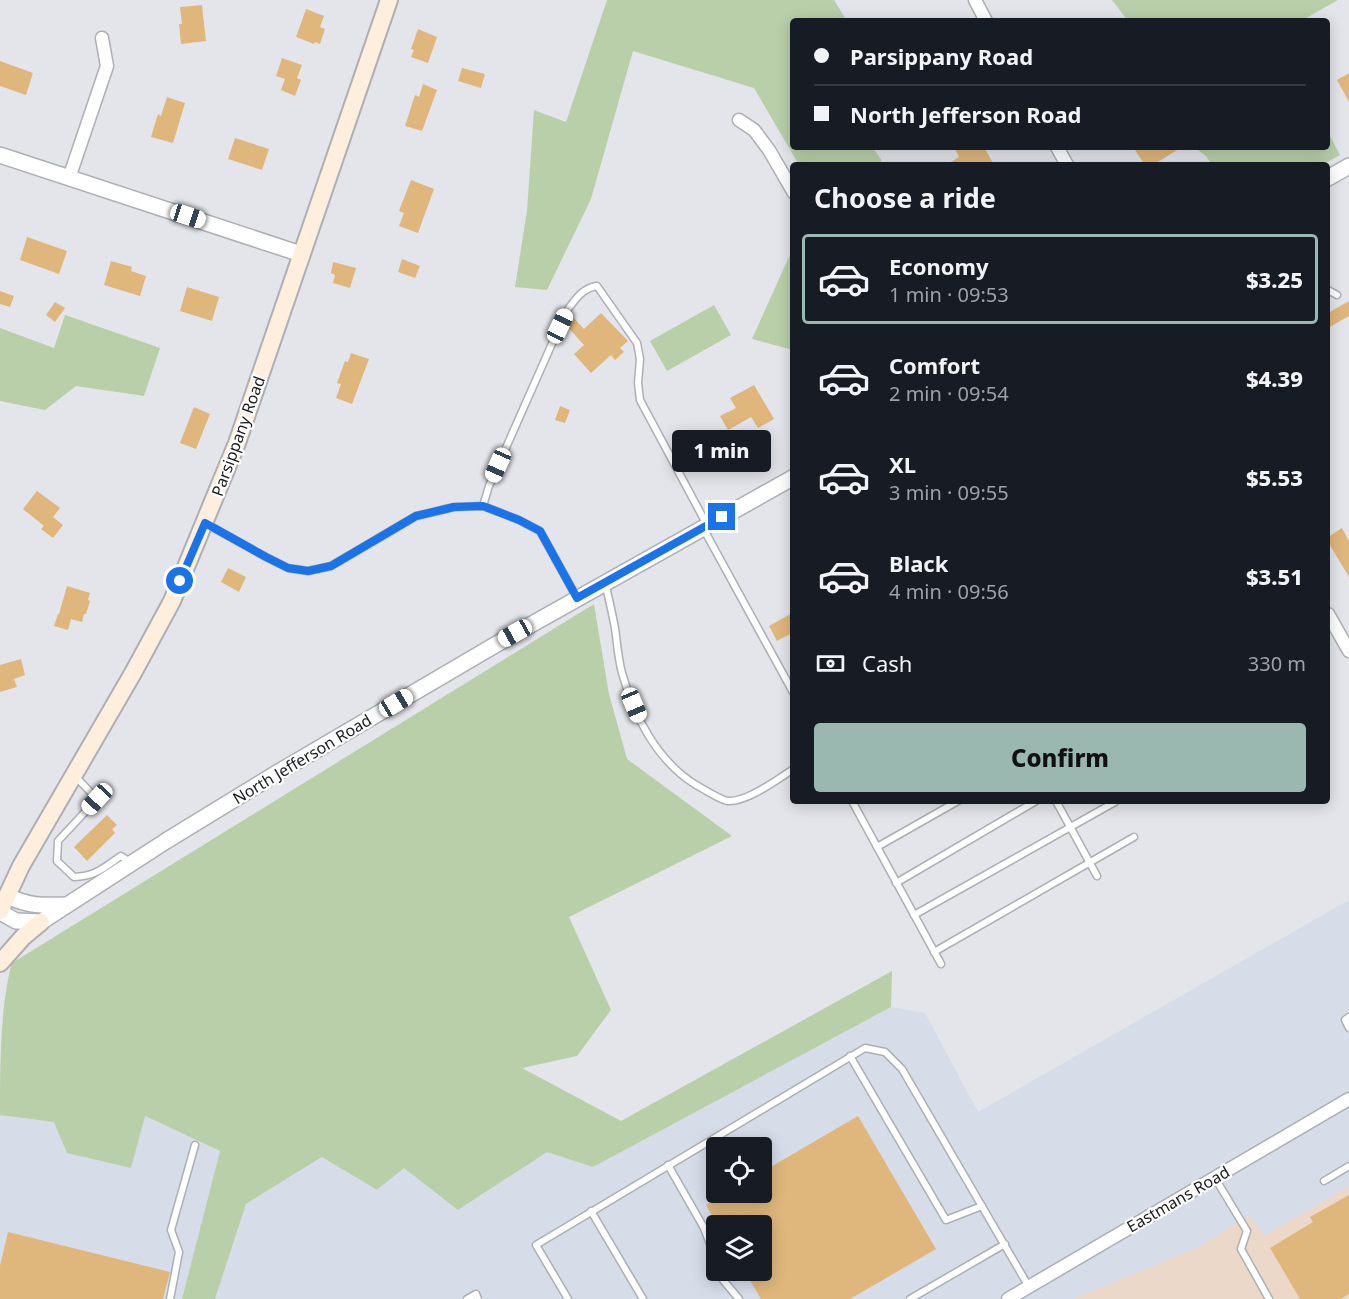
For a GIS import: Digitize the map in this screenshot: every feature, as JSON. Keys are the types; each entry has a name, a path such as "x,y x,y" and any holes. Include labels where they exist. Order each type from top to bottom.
{"main road":[{"name":"Parsippany Road","path":"2,907 21,866 172,601 237,443 389,0"},
{"path":"0,963 23,937 41,922"}],"street":[{"path":"975,0 984,18"},
{"path":"69,178 107,66 102,38"},
{"path":"739,120 754,130 769,150 790,186"},
{"path":"0,155 301,254"},
{"path":"1330,177 1349,166"},
{"name":"North Jefferson Road","path":"41,922 131,863 287,767 577,598 790,479"},
{"path":"1330,618 1349,651"},
{"path":"2,907 23,903 38,906 66,905"},
{"path":"2,907 16,921 41,922"},
{"name":"Eastmans Road","path":"1014,1297 1349,1099"}],"lane":[{"path":"483,506 489,486 566,312 576,297 591,286 597,286 637,343 640,359 638,382 640,400 790,686"},
{"path":"1330,291 1337,295"},
{"path":"205,523 288,568 308,571 331,566 416,516 454,507 483,506 540,531 577,598"},
{"path":"605,582 622,673 640,719 655,746 666,759 691,782 727,801 738,800 750,795 790,771"},
{"path":"74,776 97,799 58,841 57,861 74,877 94,874 121,856 131,863"},
{"path":"854,804 941,964"},
{"path":"877,847 953,804"},
{"path":"896,883 1031,804"},
{"path":"1058,804 1097,876"},
{"path":"914,915 1111,804"},
{"path":"934,952 1134,837"},
{"path":"1349,1017 1345,1020 1349,1028"},
{"path":"568,1299 536,1245 865,1048 885,1052 902,1069 1029,1287"},
{"path":"850,1056 946,1220 982,1206"},
{"path":"170,1299 179,1252 171,1230 195,1145"},
{"path":"668,1165 706,1233"},
{"path":"1324,1181 1349,1166"},
{"path":"1215,1178 1247,1231 1241,1249 1269,1299"},
{"path":"591,1211 643,1299"},
{"path":"910,1299 1005,1244"},
{"path":"724,1281 739,1299"},
{"path":"467,1299 477,1297"}],"shaded area":[{"path":"1349,900 1349,1299 215,1299 246,1204 323,1157 377,1190 404,1167 458,1210 547,1152 593,1167 891,1007 925,1013 978,1112"},
{"path":"0,1115 54,1122 131,1168 144,1116 220,1151 182,1299 0,1299"},
{"path":"1349,1186 1349,1299 1073,1299 1197,1248 1249,1216 1264,1236"}],"green space":[{"path":"607,0 834,0 845,18 790,18 790,150 754,88 633,51 591,199 547,290 515,287 527,211 534,110 566,122"},
{"path":"1112,0 1338,0 1306,18 1126,18"},
{"path":"1330,136 1340,155 1327,162 1210,162 1198,150 1330,150"},
{"path":"790,150 874,150 882,162 797,162"},
{"path":"790,255 790,349 752,339"},
{"path":"714,305 731,335 667,371 650,341"},
{"path":"65,315 160,348 144,396 76,386 45,410 0,401 0,328 54,348"},
{"path":"594,604 609,694 627,759 732,836 569,917 611,1010 577,1056 522,1068 621,1121 892,971 891,1007 593,1167 547,1152 458,1210 404,1168 377,1190 322,1157 246,1204 215,1299 182,1299 220,1151 145,1116 131,1168 67,1153 54,1122 0,1115 3,1017 12,963"}],"building":[{"path":"202,5 206,41 181,44 180,7"},
{"path":"306,9 324,16 320,27 325,29 320,44 296,37"},
{"path":"418,29 437,37 428,63 411,57 414,50 411,49"},
{"path":"282,58 302,65 297,78 301,80 295,96 281,90 285,79 276,76"},
{"path":"0,61 33,73 26,95 0,86"},
{"path":"462,68 485,74 481,88 458,81"},
{"path":"1349,73 1349,102 1337,80"},
{"path":"423,84 437,90 422,131 405,126 415,95 419,97"},
{"path":"167,97 185,103 173,143 151,137 158,114 161,116"},
{"path":"235,138 269,149 262,170 228,159"},
{"path":"956,150 986,150 992,162 951,162 959,157"},
{"path":"1135,150 1177,150 1158,162 1143,162"},
{"path":"411,180 434,189 418,233 399,226 404,213 399,211"},
{"path":"27,237 67,251 59,274 20,260"},
{"path":"402,259 420,266 415,278 398,272"},
{"path":"111,261 132,267 131,271 146,276 140,296 104,285"},
{"path":"333,262 356,268 350,288 333,283 335,275 331,273"},
{"path":"187,287 219,297 212,321 180,311"},
{"path":"0,291 14,296 10,307 0,304"},
{"path":"1349,301 1349,316 1330,327 1330,312"},
{"path":"55,302 65,308 55,322 46,315"},
{"path":"601,313 628,341 620,348 624,352 615,360 611,355 591,373 574,354 584,345 566,325 573,317 584,329"},
{"path":"351,353 369,359 352,404 336,398 341,384 337,383 345,361 348,362"},
{"path":"754,385 774,419 758,428 751,417 728,430 720,416 736,408 730,398"},
{"path":"560,406 570,410 565,423 555,420"},
{"path":"194,407 210,414 196,449 180,443"},
{"path":"37,491 60,508 53,517 63,525 53,538 41,529 44,526 23,509"},
{"path":"1342,528 1349,541 1349,577 1330,545 1330,536"},
{"path":"228,568 246,577 239,592 221,582"},
{"path":"67,586 90,593 88,600 90,601 82,622 71,619 68,630 54,626"},
{"path":"790,614 790,634 777,641 769,626"},
{"path":"21,659 25,675 14,679 17,687 0,692 0,665"},
{"path":"107,815 117,825 112,829 115,833 87,861 74,847"},
{"path":"858,1116 936,1249 850,1299 761,1299 750,1281 772,1281 772,1215 712,1215 706,1205 709,1203 772,1203 772,1166"},
{"path":"1349,1195 1349,1294 1341,1299 1300,1299 1270,1248 1313,1222 1310,1217"},
{"path":"8,1232 170,1272 163,1299 0,1299 0,1266"}],"route":[{"path":"180,581 205,523 288,568 308,571 331,566 416,516 454,507 483,506 540,531 577,598 722,517"}]}
